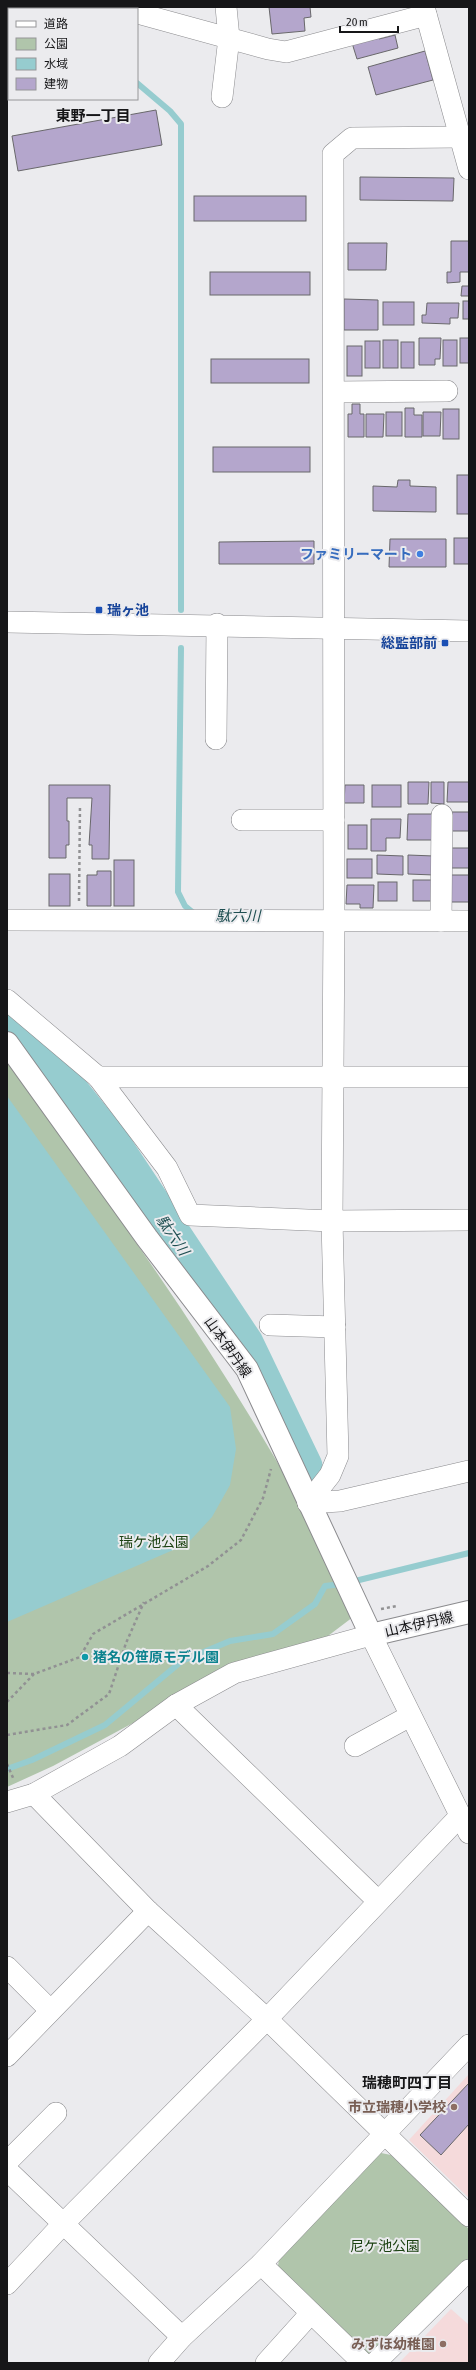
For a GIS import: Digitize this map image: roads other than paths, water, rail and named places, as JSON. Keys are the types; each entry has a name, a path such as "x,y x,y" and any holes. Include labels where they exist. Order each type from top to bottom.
{"main road":[{"name":"山本伊丹線","path":"7,1043 148,1238 247,1369 370,1635 469,1612"}],"street":[{"path":"222,97 229,38 226,7"},
{"path":"142,12 229,38 286,52 425,11 469,169"},
{"path":"308,1503 330,1475 338,1456 332,1221 335,628 333,154 352,138 460,137"},
{"path":"334,392 422,383 447,391"},
{"path":"7,622 217,624 469,631"},
{"path":"216,739 217,624"},
{"path":"441,921 442,815"},
{"path":"242,820 334,820"},
{"path":"7,920 334,916 469,921"},
{"path":"7,1000 98,1077 167,1168 190,1215 332,1221 469,1220"},
{"path":"98,1077 469,1077"},
{"path":"270,1326 335,1327"},
{"path":"308,1503 340,1501 469,1471"},
{"path":"7,1802 34,1794 120,1746 176,1705 234,1673 370,1635 465,1825 378,1901 267,2019 63,2224 7,2284"},
{"path":"176,1705 378,1901"},
{"path":"355,1746 410,1716"},
{"path":"34,1794 148,1911 267,2019 469,2216"},
{"path":"7,2056 50,2010 148,1911"},
{"path":"7,1967 50,2010"},
{"path":"160,2363 182,2337 261,2264 469,2045"},
{"path":"7,2162 56,2113"},
{"path":"7,2170 182,2337"},
{"path":"261,2264 363,2363"},
{"path":"375,2363 469,2270"},
{"path":"266,2363 311,2312"}],"water":[{"path":"7,1096 230,1407 236,1449 230,1485 212,1517 187,1544 7,1622"}],"waterway":[{"path":"138,84 170,111 181,124 181,610"},
{"path":"181,648 178,892 185,906 196,915"},
{"name":"駄六川","path":"7,1027 45,1067 70,1089 111,1140 246,1343 305,1466"},
{"path":"305,1466 313,1486"},
{"path":"351,1582 469,1553"},
{"path":"7,1769 32,1760 105,1725 182,1661 230,1641 273,1634 315,1604 325,1586 342,1584"}],"place":[{"name":"ファミリーマート","path":"420,554"},
{"name":"瑞ヶ池","path":"99,610"},
{"name":"総監部前","path":"445,643"},
{"name":"猪名の笹原モデル園","path":"85,1657"},
{"name":"市立瑞穂小学校","path":"454,2107"},
{"name":"みずほ幼稚園","path":"443,2344"}],"district":[{"name":"東野一丁目","path":"93,115"},
{"name":"瑞穂町四丁目","path":"407,2082"}],"park label":[{"name":"瑞ケ池公園","path":"154,1542"},
{"name":"尼ケ池公園","path":"385,2246"}]}
